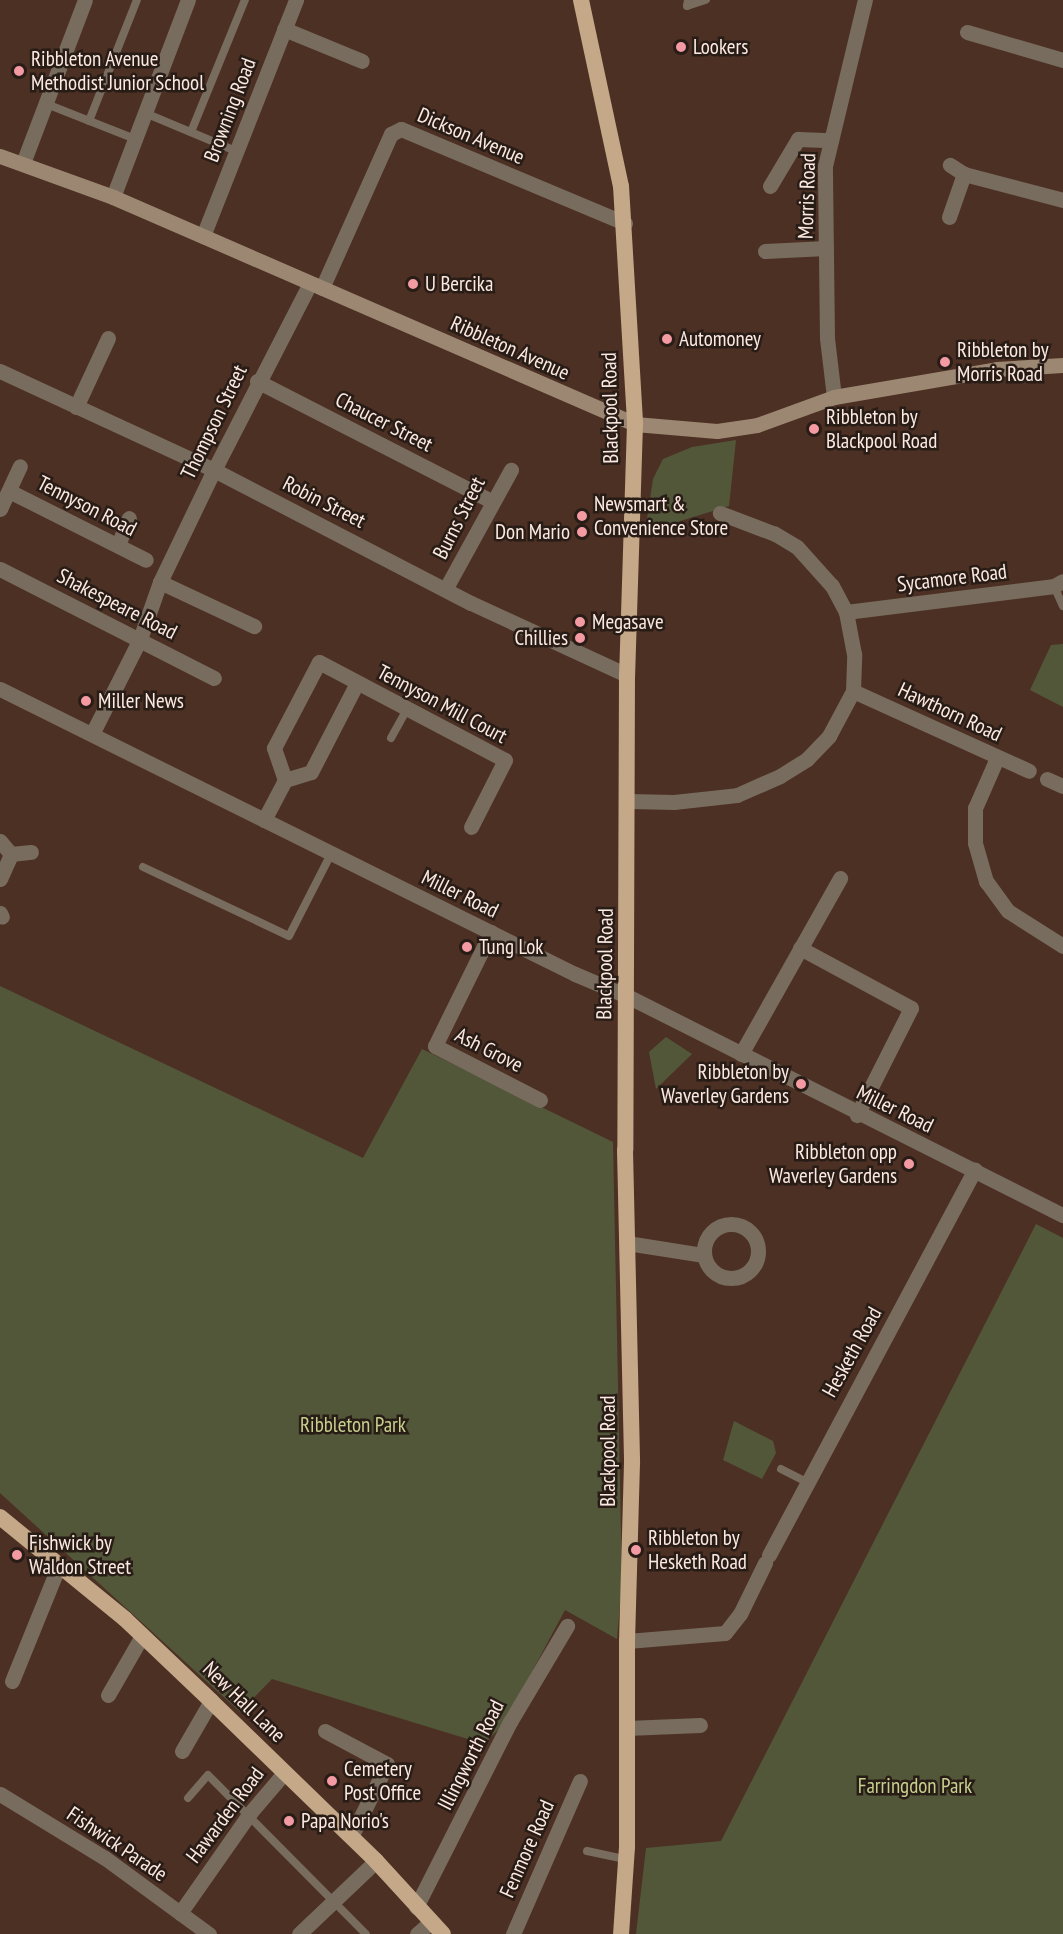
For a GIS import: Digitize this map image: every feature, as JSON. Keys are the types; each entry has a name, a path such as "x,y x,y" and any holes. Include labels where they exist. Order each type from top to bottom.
{"highway":[{"name":"Blackpool Road","path":"581,0 621,186 625,223 635,424 627,675 629,801 627,1243 632,1462 627,1641 626,1859 621,1934"},
{"name":"New Hall Lane","path":"0,1517 142,1636 375,1861 437,1928"}],"main road":[{"name":"Ribbleton Avenue","path":"0,156 113,197 635,424 717,431 757,425 834,397 997,369 1063,365"}],"street":[{"path":"23,163 85,0"},
{"path":"113,197 188,0"},
{"name":"Browning Road","path":"203,236 296,0"},
{"name":"Morris Road","path":"834,397 827,338 825,166 865,0"},
{"path":"284,30 362,61"},
{"path":"967,32 1063,60"},
{"name":"Dickson Avenue","path":"316,285 391,134 401,129 625,223"},
{"path":"770,186 798,139 831,140"},
{"path":"950,165 964,174 1063,200"},
{"path":"949,217 964,174"},
{"path":"765,251 826,248"},
{"name":"Thompson Street","path":"92,734 140,639 160,582 258,381 316,285"},
{"path":"76,407 108,338"},
{"name":"Robin Street","path":"0,371 214,470 446,588 627,675"},
{"name":"Chaucer Street","path":"258,381 491,501"},
{"path":"0,509 20,466"},
{"name":"Burns Street","path":"446,588 491,501 511,470"},
{"name":"Tennyson Road","path":"9,491 146,560"},
{"path":"629,801 674,802 737,795 780,776 807,759 829,736 853,691 854,654 846,612 832,586 797,548 775,534 720,513"},
{"path":"118,545 129,518"},
{"name":"Shakespeare Road","path":"0,569 214,678"},
{"path":"160,582 254,626"},
{"name":"Sycamore Road","path":"846,612 1058,584"},
{"name":"Tennyson Mill Court","path":"357,682 311,772 285,780 274,748 319,662 357,682 407,709 505,760 471,827"},
{"name":"Miller Road","path":"0,689 331,854 627,996 857,1114 1063,1215"},
{"name":"Hawthorn Road","path":"853,691 1029,771"},
{"path":"997,758 975,808 975,843 987,881 1008,910 1063,946"},
{"path":"1047,779 1063,786"},
{"path":"264,820 285,780"},
{"path":"0,841 11,854"},
{"path":"11,854 32,852"},
{"path":"0,879 11,854"},
{"path":"741,1054 840,878"},
{"name":"Ash Grove","path":"491,932 435,1046 540,1100"},
{"path":"800,948 911,1008 857,1114"},
{"name":"Hesketh Road","path":"627,1641 725,1633 740,1614 805,1481 975,1170"},
{"path":"627,1243 704,1254"},
{"path":"12,1681 59,1565"},
{"name":"Illingworth Road","path":"417,1907 510,1722 567,1626"},
{"path":"108,1695 142,1636"},
{"path":"182,1751 211,1701"},
{"path":"627,1728 700,1725"},
{"path":"325,1731 387,1764 351,1838"},
{"name":"Hawarden Road","path":"180,1912 250,1813 284,1773"},
{"name":"Fenmore Road","path":"513,1934 580,1781"},
{"name":"Fishwick Parade","path":"0,1794 105,1858 209,1934"},
{"path":"299,1934 375,1861"},
{"path":"417,1934 437,1928"}],"lane":[{"path":"89,121 137,0"},
{"path":"191,132 245,0"},
{"path":"688,0 687,6 706,0"},
{"path":"44,103 135,139"},
{"path":"145,113 236,151"},
{"path":"1058,584 1063,606"},
{"path":"391,738 407,709"},
{"path":"142,867 288,936 331,854"},
{"path":"781,1469 805,1481"},
{"path":"189,1798 208,1775 250,1813 335,1899 366,1934"},
{"path":"587,1851 626,1859"}],"green space":[{"path":"736,440 729,506 645,532 653,479 663,459 692,447"},
{"path":"1063,644 1063,707 1030,690 1051,645"},
{"name":"Ribbleton Park","path":"0,986 363,1158 422,1049 613,1142 622,1581 617,1639 565,1610 504,1724 484,1744 272,1679 240,1712 0,1493"},
{"path":"666,1037 692,1054 656,1089 649,1052"},
{"name":"Farringdon Park","path":"1036,1224 1063,1238 1063,1934 636,1934 646,1848 721,1841"},
{"path":"734,1421 773,1441 776,1453 762,1479 723,1460"}],"place":[{"name":"Lookers","path":"681,47"},
{"name":"Ribbleton Avenue Methodist Junior School","path":"19,71"},
{"name":"U Bercika","path":"413,284"},
{"name":"Automoney","path":"667,339"},
{"name":"Ribbleton by Morris Road","path":"945,362"},
{"name":"Ribbleton by Blackpool Road","path":"814,429"},
{"name":"Newsmart & Convenience Store","path":"582,516"},
{"name":"Don Mario","path":"582,532"},
{"name":"Megasave","path":"580,622"},
{"name":"Chillies","path":"580,638"},
{"name":"Miller News","path":"86,701"},
{"name":"Tung Lok","path":"467,947"},
{"name":"Ribbleton by Waverley Gardens","path":"801,1084"},
{"name":"Ribbleton opp Waverley Gardens","path":"909,1164"},
{"name":"Ribbleton by Hesketh Road","path":"636,1550"},
{"name":"Fishwick by Waldon Street","path":"17,1555"},
{"name":"Cemetery Post Office","path":"332,1781"},
{"name":"Papa Norio's","path":"289,1821"}]}
